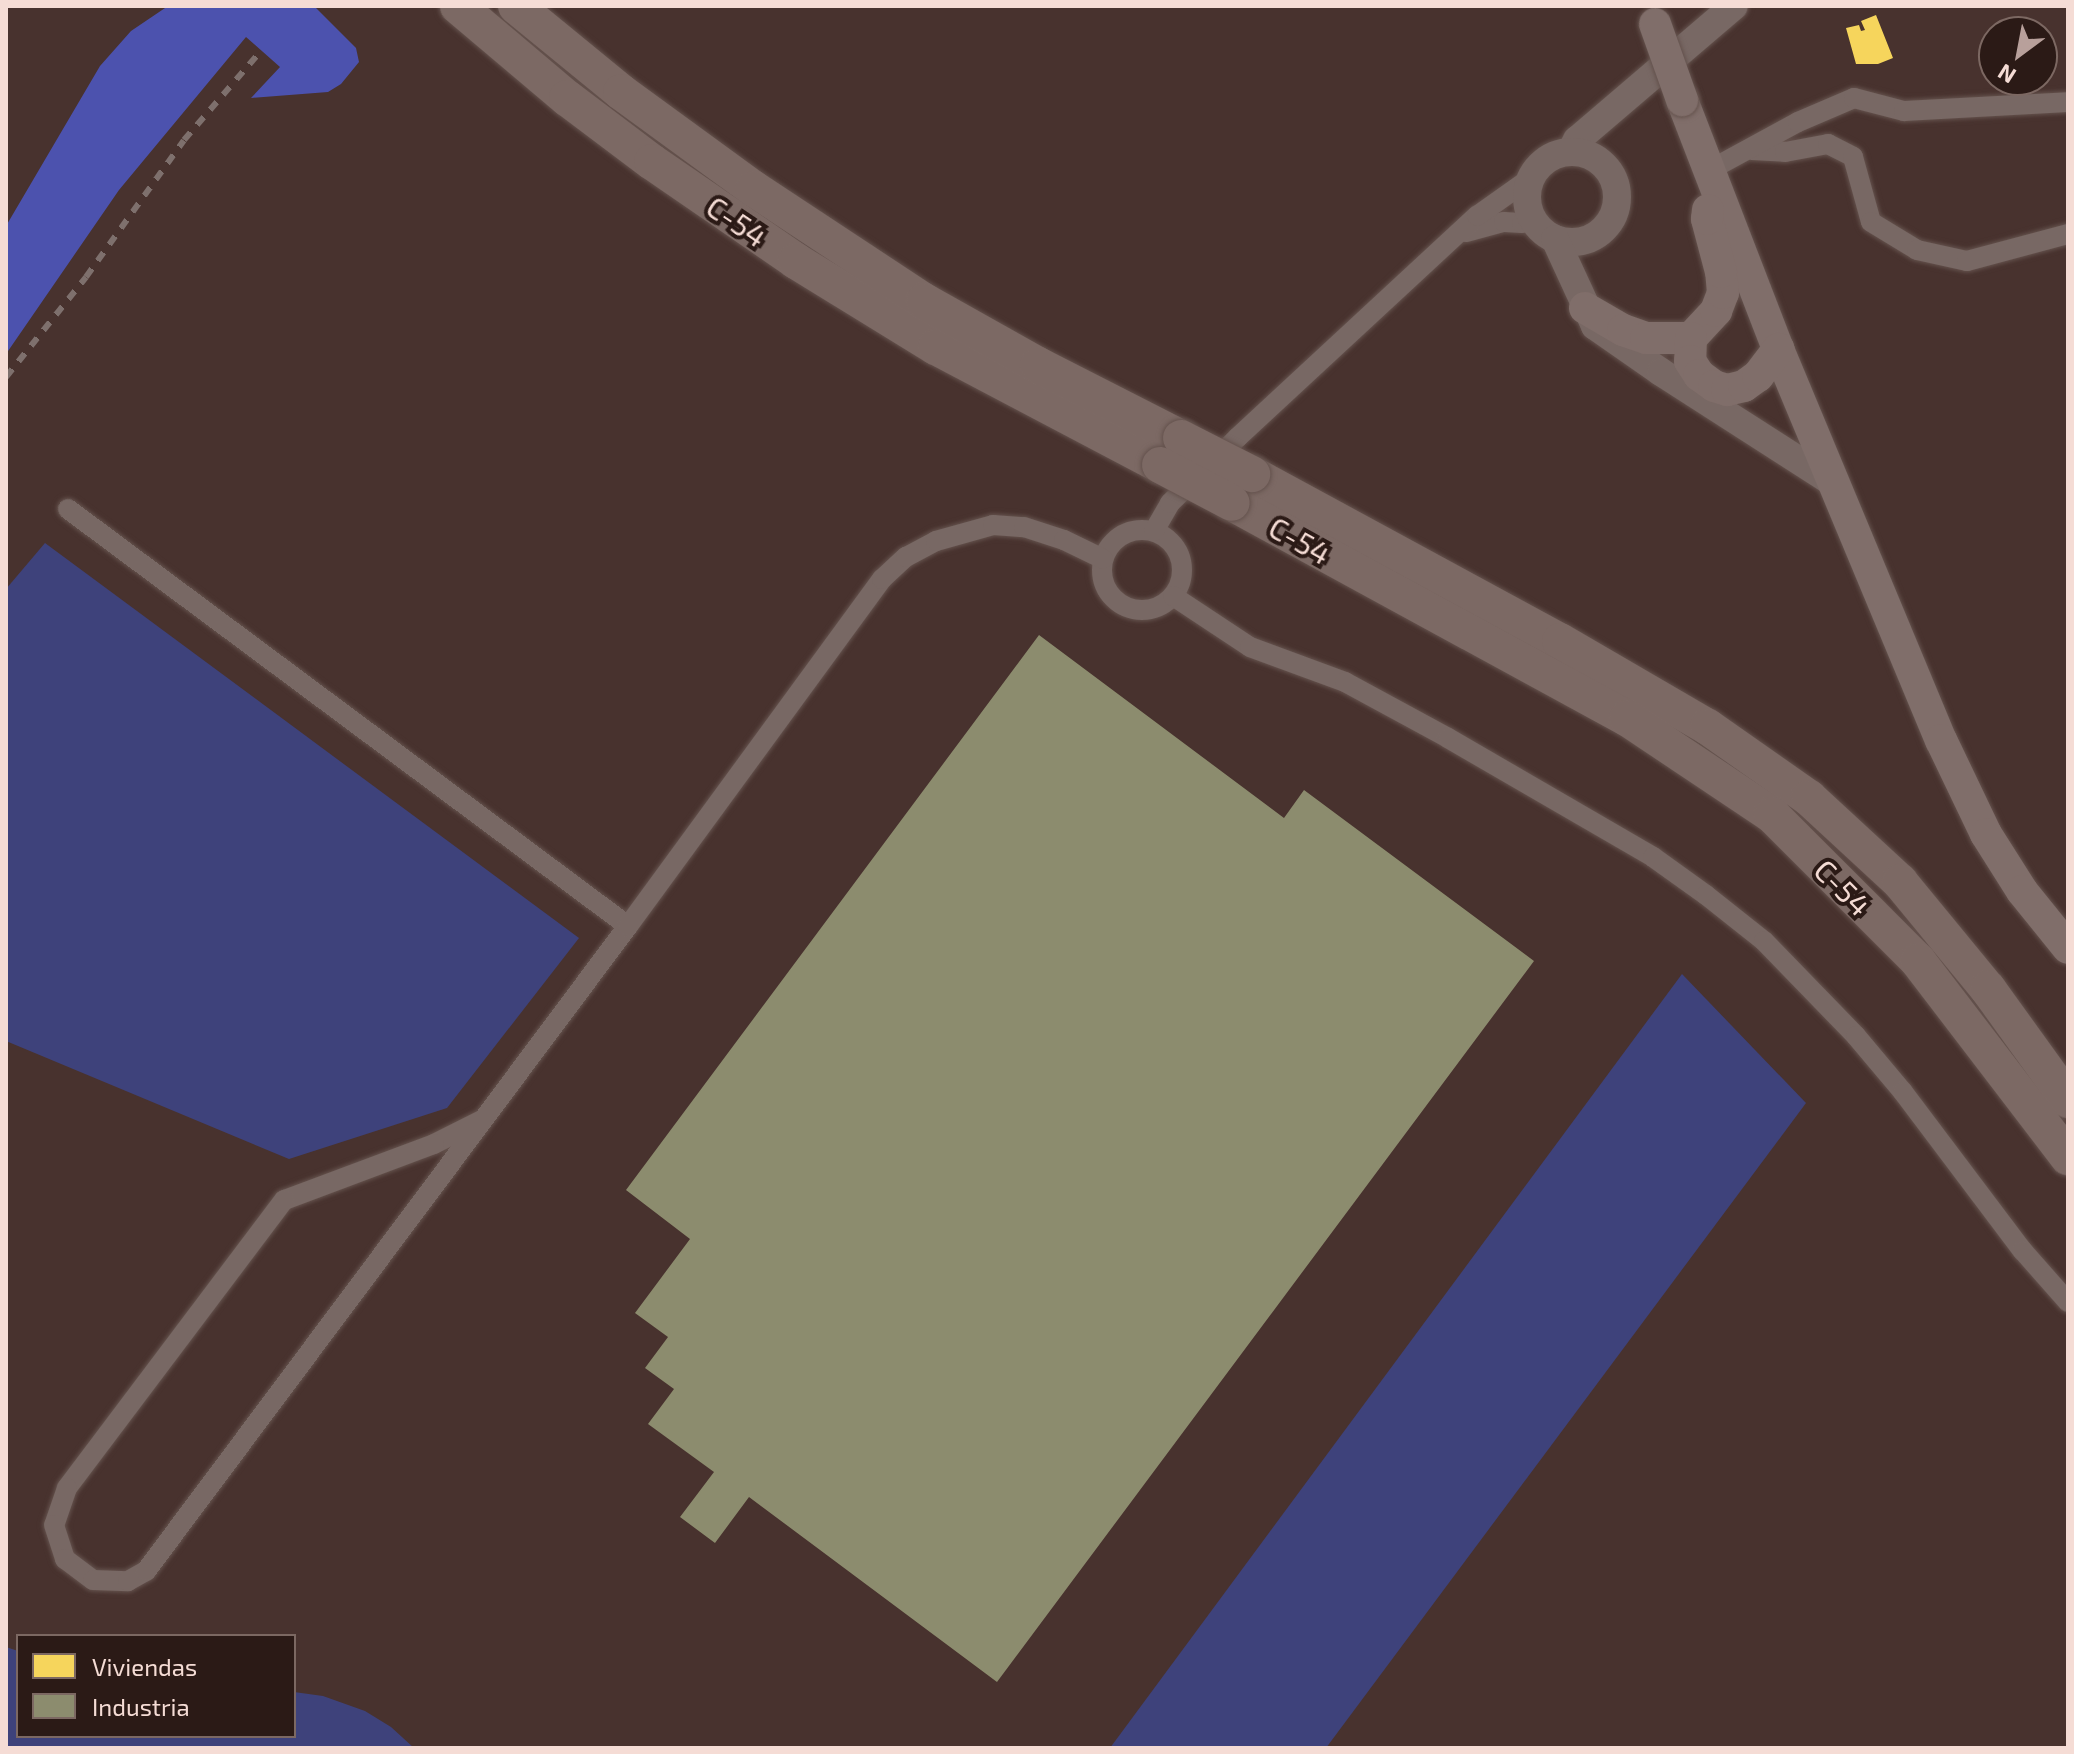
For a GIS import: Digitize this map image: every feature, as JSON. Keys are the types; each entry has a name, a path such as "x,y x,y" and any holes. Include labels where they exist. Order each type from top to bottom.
{"highway":[{"name":"C-54","path":"458,6 640,153 796,261 936,347 1171,452 1560,641 1708,727 1809,798 1900,882 1988,989 2068,1100"},
{"name":"C-54","path":"516,6 621,92 754,189 924,301 1038,365 1171,452"},
{"name":"C-54","path":"1242,489 1627,718 1772,815 1918,961 2068,1157"}],"main road":[{"path":"1571,151 1577,140 1687,50 1734,6"},
{"path":"1651,15 1710,177 1891,625 1986,834 2022,891 2068,948"},
{"path":"1605,165 1620,105"},
{"path":"1571,151 1583,153 1605,165 1613,177 1617,204 1605,228 1594,237 1568,242 1555,239 1532,220 1526,193 1529,179 1546,159 1571,151"},
{"path":"1710,177 1707,219 1721,272 1723,293 1716,311 1691,338 1690,361 1699,375 1714,386 1727,390 1744,386 1758,376 1778,349"},
{"path":"1580,298 1594,237"},
{"path":"1555,239 1595,326 1614,342 1834,483"},
{"path":"1580,298 1623,330 1646,338 1691,338"}],"street":[{"path":"1710,177 1798,122 1854,98 1904,111 2068,102"},
{"path":"1752,150 1785,152 1828,144 1853,157 1871,222 1917,250 1967,261 2068,234"},
{"path":"1154,531 1170,503 1238,437 1477,216 1529,179"},
{"path":"1462,233 1504,222 1532,220"},
{"path":"68,509 628,926"},
{"path":"482,1120 434,1144 284,1200 67,1488 54,1525 65,1559 82,1575 112,1583 128,1581 146,1571 628,926 882,579 906,557 936,541 993,525 1024,527 1064,540 1103,559"},
{"path":"1154,531 1175,547 1181,559 1179,585 1173,596 1149,610 1123,605 1104,586 1103,559 1117,538 1128,532 1154,531"},
{"path":"1173,596 1250,647 1345,682 1448,738 1653,857 1706,895 1764,941 1856,1036 1903,1092 2023,1251 2068,1302"}],"shaded area":[{"path":"168,6 314,6 356,48 359,62 341,84 328,92 251,98 280,67 246,37 119,190 6,354 6,226 100,66 131,31"},
{"path":"45,543 579,938 447,1108 289,1159 6,1041 6,589"},
{"path":"1682,974 1806,1103 1326,1748 1110,1748"},
{"path":"6,1647 16,1650 16,1738 296,1738 296,1692 323,1696 365,1711 391,1727 414,1748 6,1748"}],"building: Viviendas":[{"path":"1876,15 1893,58 1878,64 1856,64 1846,28 1859,25 1861,31 1865,30 1861,21"}],"building: Industria":[{"path":"1039,635 1284,818 1304,790 1534,961 997,1682 749,1497 715,1543 680,1517 714,1472 648,1424 674,1389 645,1368 668,1337 635,1313 690,1239 626,1190"}],"railway":[{"path":"6,377 86,277 184,140 260,52"}]}
